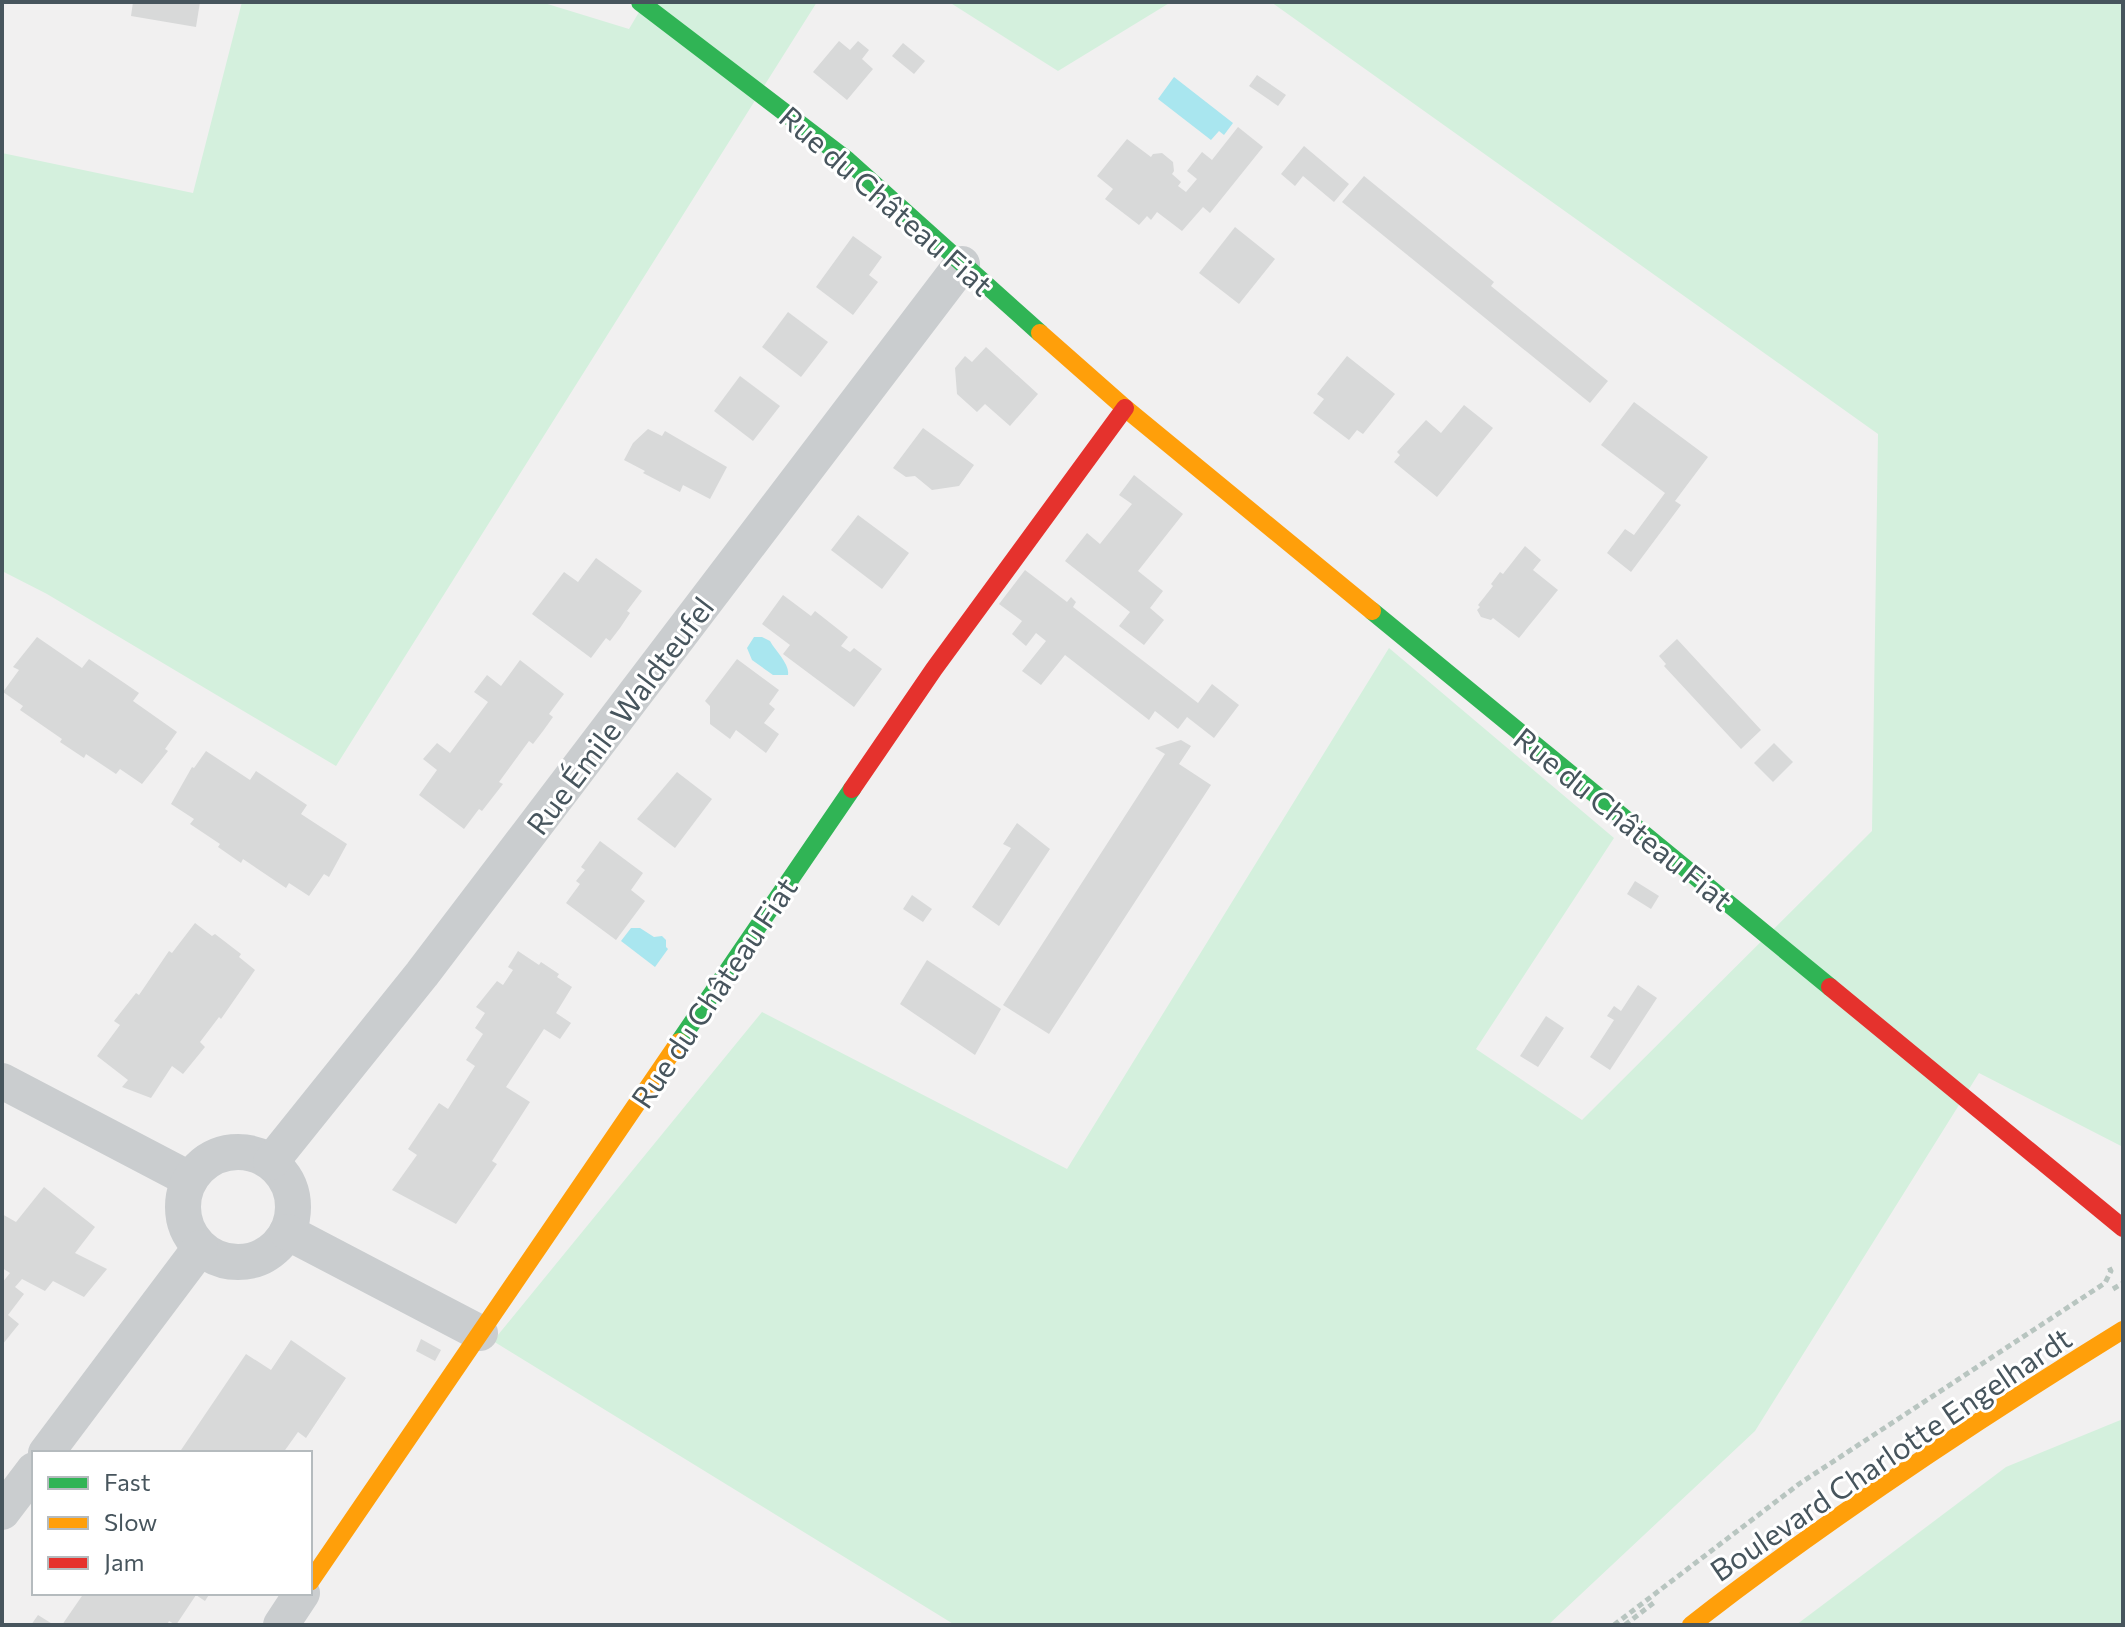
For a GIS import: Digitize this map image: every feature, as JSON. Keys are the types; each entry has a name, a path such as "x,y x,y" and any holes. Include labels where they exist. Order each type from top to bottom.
{"street":[{"name":"Rue du Château Fiat","path":"640,2 847,160 1125,408 2123,1228"},
{"name":"Rue Émile Waldteufel","path":"271,1162 422,974 962,264"},
{"name":"Rue du Château Fiat","path":"312,1579 934,669 1125,408"},
{"path":"2,1081 189,1179"},
{"path":"235,1151 254,1154 271,1162 282,1173 293,1202 287,1232 277,1246 264,1256 231,1262 215,1258 200,1248 189,1234 182,1216 183,1196 189,1179 201,1165 217,1155 235,1151"},
{"path":"287,1232 480,1333"},
{"path":"48,1451 200,1248"},
{"name":"Boulevard Charlotte Engelhardt","path":"1691,1625 1828,1522 1924,1456 1993,1409 2123,1330"},
{"path":"2,1512 32,1473"},
{"path":"281,1625 301,1595"}],"green space":[{"path":"242,2 541,2 629,29 645,2 817,2 336,766 47,594 2,571 2,153 193,193"},
{"path":"949,2 1171,2 1058,71"},
{"path":"1271,2 2123,2 2123,1147 1979,1073 1755,1431 1548,1625 955,1625 493,1341 762,1012 1067,1169 1389,648 1614,838 1476,1049 1582,1120 1872,831 1878,434"},
{"path":"2123,1419 2123,1625 1796,1625 2006,1467"}],"water":[{"path":"1174,77 1233,123 1224,135 1219,131 1211,140 1158,99"},
{"path":"754,637 770,641 785,662 788,675 773,675 752,660 747,648"},
{"path":"631,928 640,928 666,940 668,949 655,967 621,941"}],"building":[{"path":"133,2 200,2 196,27 131,16"},
{"path":"839,41 850,50 858,41 869,50 862,59 873,69 847,100 813,72"},
{"path":"903,43 925,61 914,74 892,56"},
{"path":"1257,75 1286,95 1278,106 1249,86"},
{"path":"1238,127 1263,147 1210,213 1203,207 1182,231 1157,212 1151,220 1147,216 1139,225 1105,199 1113,189 1097,176 1127,139 1151,157 1162,153 1173,162 1172,174 1181,182 1178,186 1186,192 1197,179 1187,171 1202,152 1212,160"},
{"path":"1304,146 1349,184 1334,202 1303,176 1295,186 1281,174"},
{"path":"1364,176 1494,282 1491,286 1608,381 1590,403 1342,202"},
{"path":"1235,227 1275,259 1239,304 1199,273"},
{"path":"853,236 882,257 869,275 878,282 853,315 816,287"},
{"path":"788,312 828,342 801,377 762,347"},
{"path":"986,347 1038,394 1010,426 985,404 977,412 957,394 955,368 965,356 972,362"},
{"path":"1347,356 1395,394 1363,434 1357,430 1349,440 1313,413 1324,399 1317,394"},
{"path":"740,376 780,406 753,441 714,411"},
{"path":"1634,402 1708,457 1675,501 1681,505 1631,572 1607,553 1625,529 1634,535 1665,493 1601,445"},
{"path":"1464,405 1493,428 1437,497 1394,462 1400,455 1397,452 1426,420 1441,433"},
{"path":"923,428 974,465 959,486 932,490 915,476 906,477 893,468"},
{"path":"648,429 662,436 665,431 727,467 710,499 683,485 680,492 624,460 633,443"},
{"path":"1134,475 1183,514 1138,571 1163,591 1150,608 1164,620 1144,645 1119,626 1130,612 1065,561 1087,533 1100,544 1132,504 1119,495"},
{"path":"858,515 909,553 882,589 831,550"},
{"path":"1525,546 1541,560 1533,570 1558,590 1519,638 1493,618 1481,617 1477,610 1500,572 1503,574"},
{"path":"596,558 642,591 627,611 630,613 620,628 610,641 606,638 591,658 532,614 564,572 578,582"},
{"path":"1025,570 1067,602 1071,597 1076,602 1073,607 1198,703 1212,684 1239,705 1214,738 1187,717 1178,729 1155,711 1149,720 1065,655 1041,685 1022,671 1046,641 1036,633 1026,646 1012,634 1022,621 999,604"},
{"path":"783,595 811,616 815,611 848,637 841,646 850,652 854,648 882,669 854,707 783,654 790,645 762,624"},
{"path":"37,637 82,668 89,659 139,693 133,701 177,732 165,749 168,751 142,784 120,769 116,774 86,754 84,758 20,710 23,706 3,692 19,670 13,667"},
{"path":"1677,639 1761,730 1741,749 1664,666 1666,664 1659,656"},
{"path":"737,659 779,690 769,704 775,709 764,723 779,734 766,753 736,730 730,739 710,724 710,706 705,701"},
{"path":"520,660 564,694 549,714 553,717 543,731 533,744 529,741 499,782 503,784 464,829 419,795 437,770 423,759 437,743 450,753 488,702 474,692 487,675 501,686"},
{"path":"1181,740 1191,746 1179,764 1211,785 1049,1034 1003,1005 1165,754 1155,748"},
{"path":"1774,743 1793,762 1773,782 1754,763"},
{"path":"206,751 250,780 256,771 307,805 301,814 347,844 329,877 324,874 309,896 289,883 286,888 243,859 241,863 190,824 194,819 171,804 192,767"},
{"path":"677,772 712,799 675,848 637,819"},
{"path":"1017,823 1050,849 999,926 972,907 1011,848 1003,844"},
{"path":"600,841 643,873 631,890 645,901 616,940 566,903 580,884 576,881 585,870 581,867"},
{"path":"1635,881 1659,896 1651,909 1627,894"},
{"path":"912,895 932,909 923,922 903,909"},
{"path":"195,923 241,954 239,957 255,970 221,1019 219,1017 200,1042 205,1047 183,1074 172,1066 151,1098 122,1087 128,1080 97,1056 120,1025 114,1021 136,993 139,995 169,951 172,953"},
{"path":"518,951 559,974 557,977 572,987 556,1013 571,1023 560,1039 544,1029 506,1087 530,1102 492,1161 497,1164 456,1224 392,1190 417,1155 408,1149 439,1103 448,1109 475,1066 466,1060 483,1034 475,1028 485,1013 476,1007 497,981 503,985 513,970 508,967"},
{"path":"927,960 1001,1009 975,1055 900,1004"},
{"path":"1638,985 1657,998 1610,1070 1590,1057 1614,1020 1607,1016 1614,1006 1621,1011"},
{"path":"1546,1016 1564,1028 1538,1067 1520,1056"},
{"path":"44,1187 95,1227 75,1253 107,1269 84,1297 53,1281 45,1291 22,1279 15,1287 24,1294 8,1315 19,1324 2,1345 2,1283 10,1273 2,1268 2,1214 16,1222"},
{"path":"421,1339 441,1350 435,1361 416,1351"},
{"path":"291,1340 346,1378 306,1438 298,1432 284,1451 180,1451 246,1354 271,1370"},
{"path":"83,1595 196,1595 176,1625 169,1621 167,1625 62,1625"},
{"path":"38,1615 54,1625 31,1625"}],"traffic: fast":[{"path":"640,2 847,160 1040,333"},
{"path":"1372,611 1830,987"},
{"path":"679,1042 852,789"}],"traffic: slow":[{"path":"1040,333 1125,408 1372,611"},
{"path":"312,1579 679,1042"},
{"path":"1691,1625 1903,1472 2123,1330"}],"traffic: jam":[{"path":"852,789 934,669 1125,408"},
{"path":"1830,987 2123,1228"}]}
